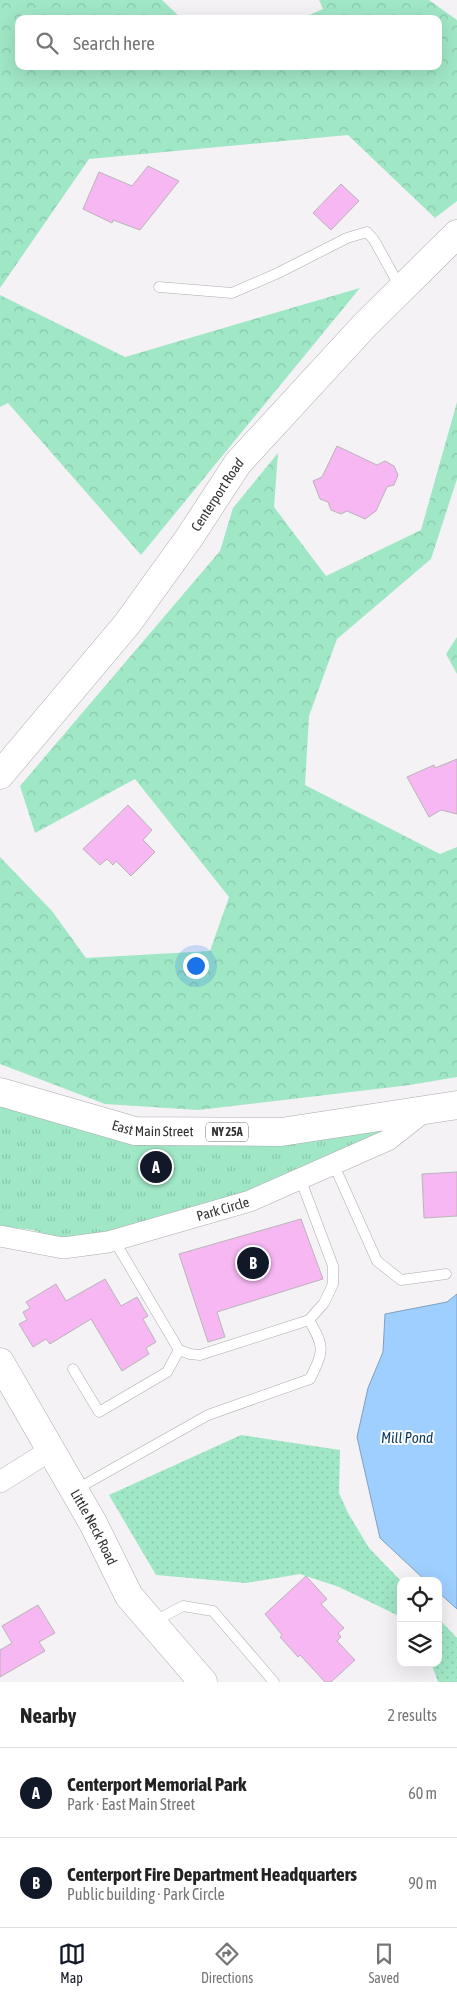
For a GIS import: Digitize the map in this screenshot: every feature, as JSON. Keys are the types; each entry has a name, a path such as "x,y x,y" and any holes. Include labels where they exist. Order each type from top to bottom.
{"main road":[{"name":"Centerport Road","path":"0,775 127,624 189,538 238,463 365,325 457,234"},
{"name":"East Main Street","path":"0,1092 135,1131 281,1132 457,1105"},
{"name":"Little Neck Road","path":"0,1362 74,1491 129,1596 203,1682"}],"street":[{"name":"Park Circle","path":"0,1236 63,1248 114,1240 250,1201 299,1177 388,1140 426,1110"},
{"path":"0,1482 51,1450"}],"lane":[{"path":"159,286 232,293 278,274 347,238 367,232 374,240 402,289"},
{"path":"333,1163 377,1261 401,1280 446,1274"},
{"path":"114,1240 179,1350 200,1355 309,1320 324,1303 333,1284 334,1266 299,1177"},
{"path":"74,1491 208,1415 310,1379 322,1355 320,1338 309,1320"},
{"path":"73,1369 99,1412 167,1372 179,1350"},
{"path":"152,1623 183,1606 213,1611 274,1682"}],"green space":[{"path":"0,0 162,0 178,15 15,15 15,70 442,70 442,15 309,15 323,9 319,0 429,0 457,20 457,201 435,218 348,135 89,159 0,288"},
{"path":"360,288 141,555 8,403 0,407 0,295 125,357"},
{"path":"457,402 457,479 431,559 337,639 309,716 305,785 440,854 457,847 457,1077 410,1085 198,1110 105,1104 0,1064 0,857 52,911 86,958 210,951 229,897 135,779 35,833 20,786 220,551 233,508 278,453 274,507 326,576 421,530"},
{"path":"457,637 457,674 446,654"},
{"path":"0,1102 127,1137 406,1119 388,1133 252,1194 68,1242 33,1230 0,1226"},
{"path":"241,1435 340,1450 339,1493 348,1513 369,1548 397,1577 397,1615 339,1587 300,1574 246,1583 156,1575 109,1495"},
{"path":"442,1622 457,1638 457,1682 438,1682 432,1667 442,1667"}],"water":[{"name":"Mill Pond","path":"457,1294 457,1609 442,1596 442,1577 422,1577 380,1538 357,1437 368,1388 383,1352 385,1314 447,1302"}],"building":[{"path":"148,166 179,181 140,230 113,220 112,223 83,209 99,172 132,186"},
{"path":"341,184 359,201 331,230 313,213"},
{"path":"337,446 377,465 385,461 394,466 398,475 394,485 387,487 376,511 365,519 347,511 341,514 331,510 328,502 320,499 313,481 322,477"},
{"path":"457,759 457,814 441,810 429,817 407,777 434,765 435,768"},
{"path":"128,805 152,830 143,840 155,852 131,876 116,861 113,865 107,859 100,865 83,849"},
{"path":"457,1172 457,1216 424,1218 422,1174"},
{"path":"301,1219 323,1279 217,1312 225,1337 208,1342 179,1254"},
{"path":"105,1279 121,1306 137,1297 148,1316 143,1319 156,1342 146,1348 149,1354 122,1371 91,1319 50,1344 46,1339 33,1347 19,1324 27,1320 23,1312 30,1308 26,1302 56,1284 66,1301"},
{"path":"306,1576 327,1599 321,1604 344,1628 338,1633 341,1637 337,1641 355,1660 331,1682 325,1682 300,1655 298,1657 280,1637 282,1635 265,1614"},
{"path":"38,1605 55,1633 39,1642 45,1651 0,1677 0,1650 12,1643 2,1626"}],"place":[{"name":"Centerport Memorial Park","path":"156,1167"},
{"name":"Centerport Fire Department Headquarters","path":"253,1263"}]}
